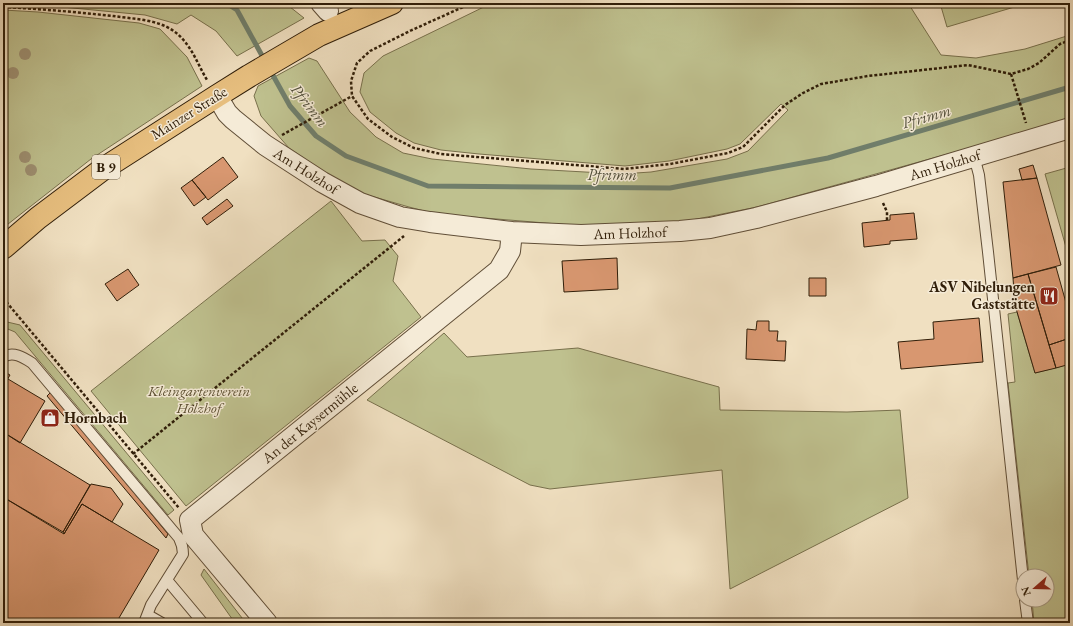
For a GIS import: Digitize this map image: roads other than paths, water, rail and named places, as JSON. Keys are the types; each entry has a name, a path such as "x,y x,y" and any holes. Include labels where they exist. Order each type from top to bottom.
{"main road":[{"name":"Mainzer Straße","path":"3,248 38,218 103,169 249,76 319,35 329,14 392,3"}],"street":[{"name":"Am Holzhof","path":"217,96 227,113 264,145 322,182 360,203 400,217 512,232 581,235 680,231 710,228 756,218 876,186 1070,128"},
{"name":"An der Kaysermühle","path":"266,623 193,535 190,520 499,270 510,251 512,232"}],"lane":[{"path":"974,156 979,175 988,252 1022,568"},
{"path":"3,357 8,354 17,355 32,363 179,538 183,549 183,554 151,605 146,619 162,623"},
{"path":"167,580 203,623"},
{"path":"1026,608 1028,623"}],"waterway":[{"name":"Pfrimm","path":"226,3 237,10 265,61"},
{"name":"Pfrimm","path":"270,70 290,106 316,136 346,156 428,186 670,188 828,158 1070,87"}],"place":[{"name":"ASV Nibelungen Gaststätte","path":"1049,296"},
{"name":"Hornbach","path":"50,418"}],"park label":[{"name":"Kleingartenverein Holzhof","path":"199,400"}]}
